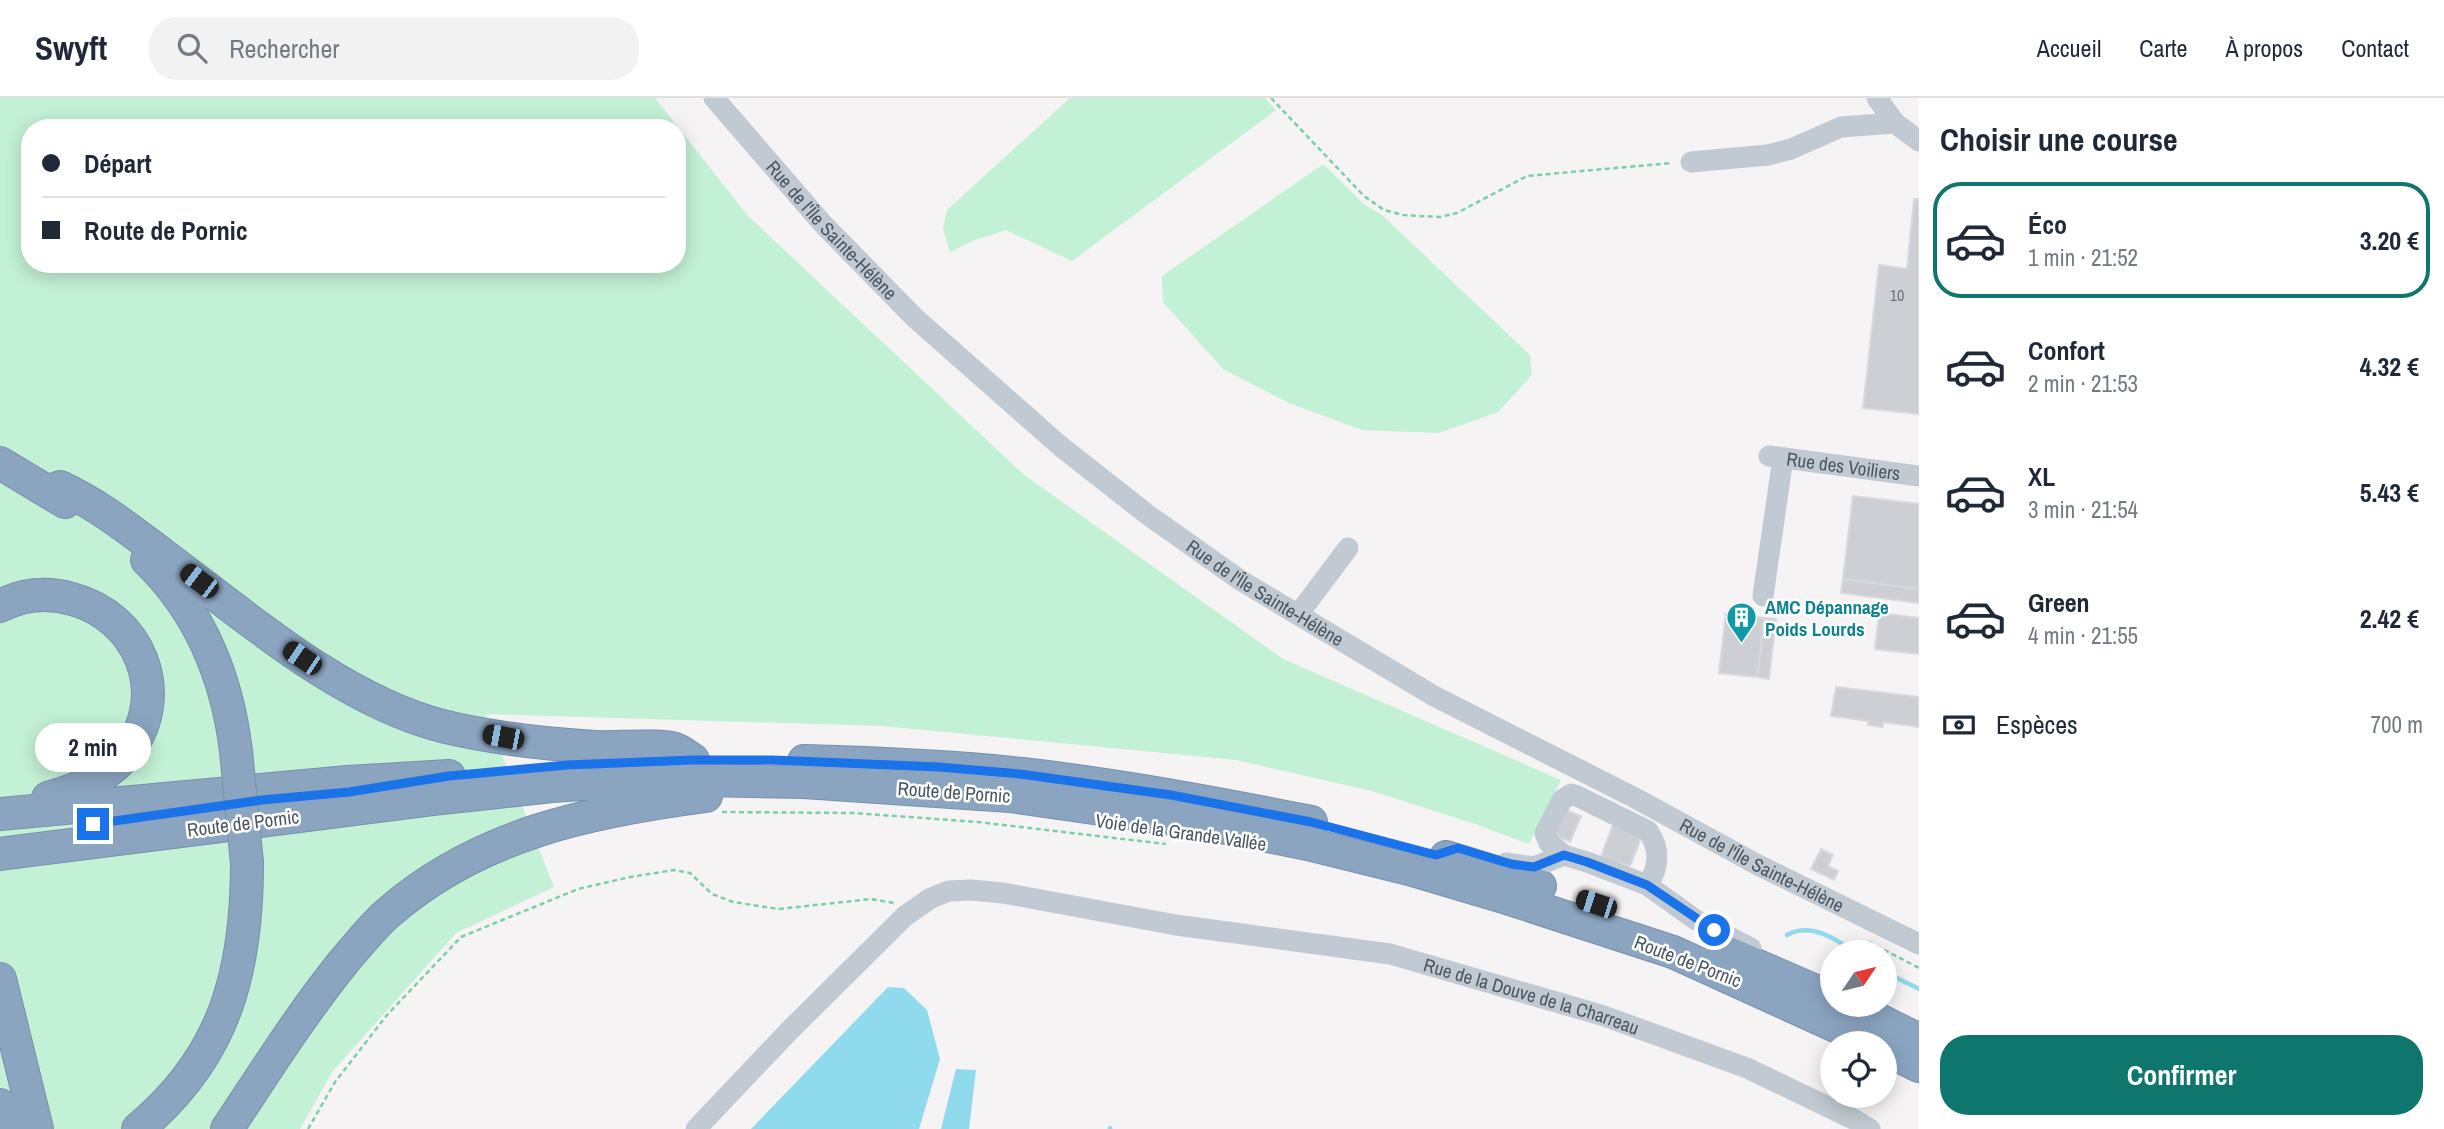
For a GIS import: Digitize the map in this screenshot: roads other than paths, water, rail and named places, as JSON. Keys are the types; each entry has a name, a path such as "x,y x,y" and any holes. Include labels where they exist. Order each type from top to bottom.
{"highway":[{"path":"0,463 115,533 173,588 197,623 213,655 230,709 247,863 246,928 241,958 229,1005 194,1067 173,1095 138,1129"},
{"path":"49,492 60,487 100,510 297,655 393,708 441,726 503,737 595,747 673,748 693,760"},
{"path":"0,606 23,597 58,595 91,604 107,613 122,627 137,649 146,671 148,702 141,730 128,751 110,770 85,784 34,801 11,812"},
{"name":"Route de Pornic","path":"0,835 242,803 349,792 449,776 567,765 772,760 900,765 1020,774 1171,795 1311,822 1436,855 1596,904 1770,970 1820,993"},
{"path":"11,812 348,782 449,776"},
{"name":"Route de Pornic","path":"0,854 552,786 655,779 846,784 1010,796 1206,824 1308,844 1409,869 1673,953 1849,1031"},
{"path":"227,1129 309,1006 369,932 387,913 460,863 496,844 581,818 711,795 819,795 846,784"},
{"path":"0,979 37,1129"},
{"path":"1873,1017 1919,1040"},
{"path":"1897,1055 1919,1066"},
{"path":"0,1105 6,1129"}],"street":[{"name":"Rue de l'Île Sainte-Hélène","path":"714,98 822,223 915,318 1059,445 1138,507 1240,580 1434,696 1637,799 1758,865 1919,944"},
{"path":"1877,98 1895,123 1919,141"},
{"path":"1691,162 1768,155 1791,149 1841,127 1895,123"},
{"name":"Rue des Voiliers","path":"1763,596 1776,457 1919,476"},
{"path":"1297,614 1348,548"},
{"path":"1647,885 1658,859 1654,840 1648,831 1571,794 1562,800 1545,833 1549,843 1564,855 1647,885 1714,930 1758,953 1770,970"},
{"path":"1436,855 1458,848 1511,864 1534,867 1564,855"},
{"name":"Rue de la Douve de la Charreau","path":"696,1129 789,1031 905,916 931,898 950,891 971,890 1003,893 1176,925 1390,954 1601,1015 1747,1068 1855,1119 1870,1129"}],"water":[{"path":"888,987 904,988 927,1010 940,1059 919,1129 751,1129"},
{"path":"956,1069 976,1070 969,1129 941,1129"}],"waterway":[{"path":"1787,935 1804,930 1822,933 1836,940"},
{"path":"1897,978 1919,989"}],"place":[{"name":"AMC Dépannage Poids Lourds","path":"1742,645"}]}
